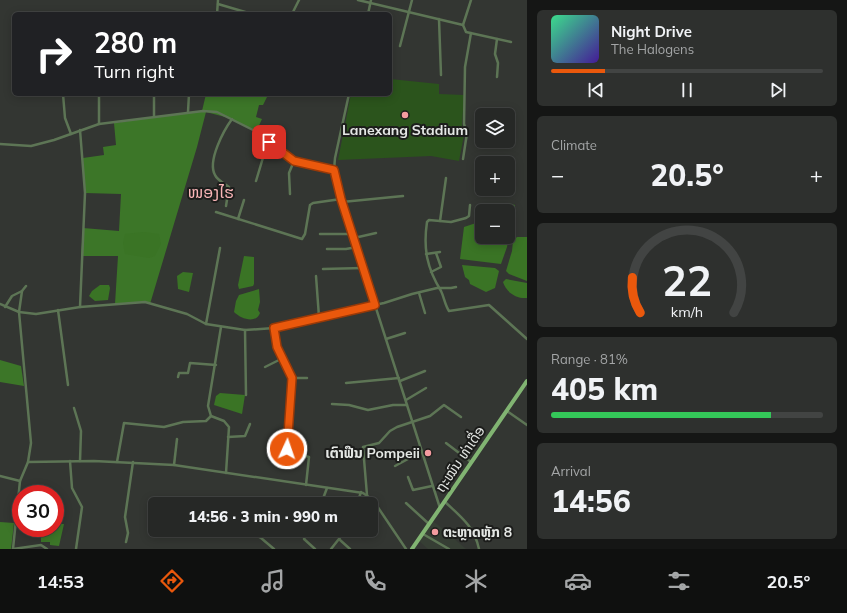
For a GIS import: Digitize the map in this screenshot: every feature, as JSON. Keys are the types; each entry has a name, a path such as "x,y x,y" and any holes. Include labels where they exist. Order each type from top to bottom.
{"main road":[{"name":"ຖະໝົນ ທ່າເດື່ອ","path":"412,549 527,381"}],"street":[{"path":"217,12 218,0"},
{"path":"293,12 299,0"},
{"path":"358,0 463,25"},
{"path":"400,46 412,0"},
{"path":"471,0 463,25 466,32 511,42"},
{"path":"368,12 370,2"},
{"path":"218,4 245,12"},
{"path":"440,19 441,75"},
{"path":"463,159 467,133 464,124 465,67 470,34"},
{"path":"497,39 495,54 498,63 497,77"},
{"path":"63,96 65,118 71,134"},
{"path":"99,96 99,124"},
{"path":"154,96 154,116"},
{"path":"188,112 189,96"},
{"path":"349,96 335,158 334,170 352,234 440,508"},
{"path":"0,144 31,146 54,140 99,124 188,112 217,112 255,131 294,161 334,170"},
{"path":"226,206 229,187 215,175 214,170 217,147 232,119"},
{"path":"80,130 85,193 80,307"},
{"path":"256,181 268,141"},
{"path":"290,194 288,178 294,161"},
{"path":"440,221 446,178"},
{"path":"216,212 302,239 305,234 310,205 313,203 403,196"},
{"path":"238,219 244,200"},
{"path":"470,205 469,216 466,218 451,222 429,220 427,222 426,254 438,288 449,311 490,305 527,339"},
{"path":"354,238 376,233"},
{"path":"320,234 352,234"},
{"path":"327,249 346,249 357,247"},
{"path":"206,324 220,248"},
{"path":"426,254 438,252 441,267 432,272"},
{"path":"323,269 363,268"},
{"path":"316,276 319,317"},
{"path":"5,307 12,296 22,291 26,286"},
{"path":"0,304 19,312 36,314 80,307 145,302 187,314 206,324 245,330 274,328 308,322 319,317 375,305 412,294 438,288 456,287"},
{"path":"22,291 19,312 31,443 28,462 20,481 13,549 42,545 47,549"},
{"path":"419,293 425,313"},
{"path":"58,310 68,385"},
{"path":"222,327 208,406 211,416 226,423 229,427 226,473"},
{"path":"274,328 277,347 292,378 287,451 309,457 306,485"},
{"path":"245,330 246,395"},
{"path":"386,338 405,333"},
{"path":"265,367 282,359"},
{"path":"178,377 179,373 188,373 190,363 216,365"},
{"path":"346,383 399,380 425,371"},
{"path":"292,378 306,378"},
{"path":"406,400 426,388"},
{"path":"332,404 349,405 368,410 393,405 407,405"},
{"path":"367,495 363,452 365,446 379,443 392,430 430,416 442,406 446,405 461,417"},
{"path":"74,408 81,431 80,461"},
{"path":"507,411 527,425"},
{"path":"117,462 124,423 164,427 183,422 206,421 211,416"},
{"path":"228,437 245,436 250,424"},
{"path":"174,465 177,439"},
{"path":"446,443 471,462"},
{"path":"328,453 350,454 363,452"},
{"path":"395,466 421,452"},
{"path":"70,461 72,488 82,507 76,549"},
{"path":"28,462 133,462 174,465 361,492 373,500 406,549"},
{"path":"126,542 128,532 125,518 133,462"},
{"path":"0,476 20,481"},
{"path":"408,477 413,490 432,486"},
{"path":"324,497 327,488"},
{"path":"359,497 361,492"},
{"path":"444,501 471,527 476,536 479,549"},
{"path":"406,503 429,524"},
{"path":"422,533 448,549"},
{"path":"259,537 274,549"},
{"path":"305,537 304,539 315,549"},
{"path":"331,549 342,537"},
{"path":"340,540 350,549"}],"shaded area":[{"name":"Lanexang Stadium","path":"392,79 439,84 439,94 464,95 462,126 465,130 459,161 431,156 338,160 351,96 392,96"},
{"path":"206,96 268,96 263,105 259,105 256,117 262,119 256,132 229,118 206,112 150,304 145,302 115,304 118,256 81,256 83,228 119,231 121,194 85,193 83,158 104,155 103,147 116,145 114,123 202,111"},
{"path":"475,223 475,244 508,244 501,264 460,259 464,227"},
{"path":"144,232 159,234 161,244 155,256 149,258 125,254 123,243 125,234"},
{"path":"517,237 527,237 527,281 509,274 506,271 513,244 515,244 515,239"},
{"path":"244,256 254,257 254,284 253,286 239,289 238,285"},
{"path":"462,265 495,268 499,271 495,288 486,292 470,284 469,280 465,277"},
{"path":"183,272 193,273 189,292 178,289 177,276"},
{"path":"506,279 527,283 527,298 515,296 509,292 504,286 503,282"},
{"path":"100,285 109,285 108,300 95,301 89,296 92,291"},
{"path":"259,289 260,302 258,310 260,313 258,316 248,319 240,317 234,312 239,295"},
{"path":"0,360 21,366 24,386 0,382"},
{"path":"220,393 245,395 242,414 214,405 216,396"},
{"name":"ຕະຫຼາດຫຼັກ 8","path":"431,520 466,549 428,549 418,540"},
{"path":"0,522 12,523 11,549 0,549"},
{"path":"41,537 61,537 59,546 50,545 50,542 41,542"}],"place":[{"name":"Lanexang Stadium","path":"405,115"},
{"name":"ເຕົາຟືນ Pompeii","path":"428,453"},
{"name":"ຕະຫຼາດຫຼັກ 8","path":"435,532"}],"district":[{"name":"ໜອງໄຮ","path":"211,192"}],"route":[{"path":"269,142 294,161 301,164 334,170 341,199 375,305 319,317 308,322 274,328 277,347 292,378 287,449"}]}
